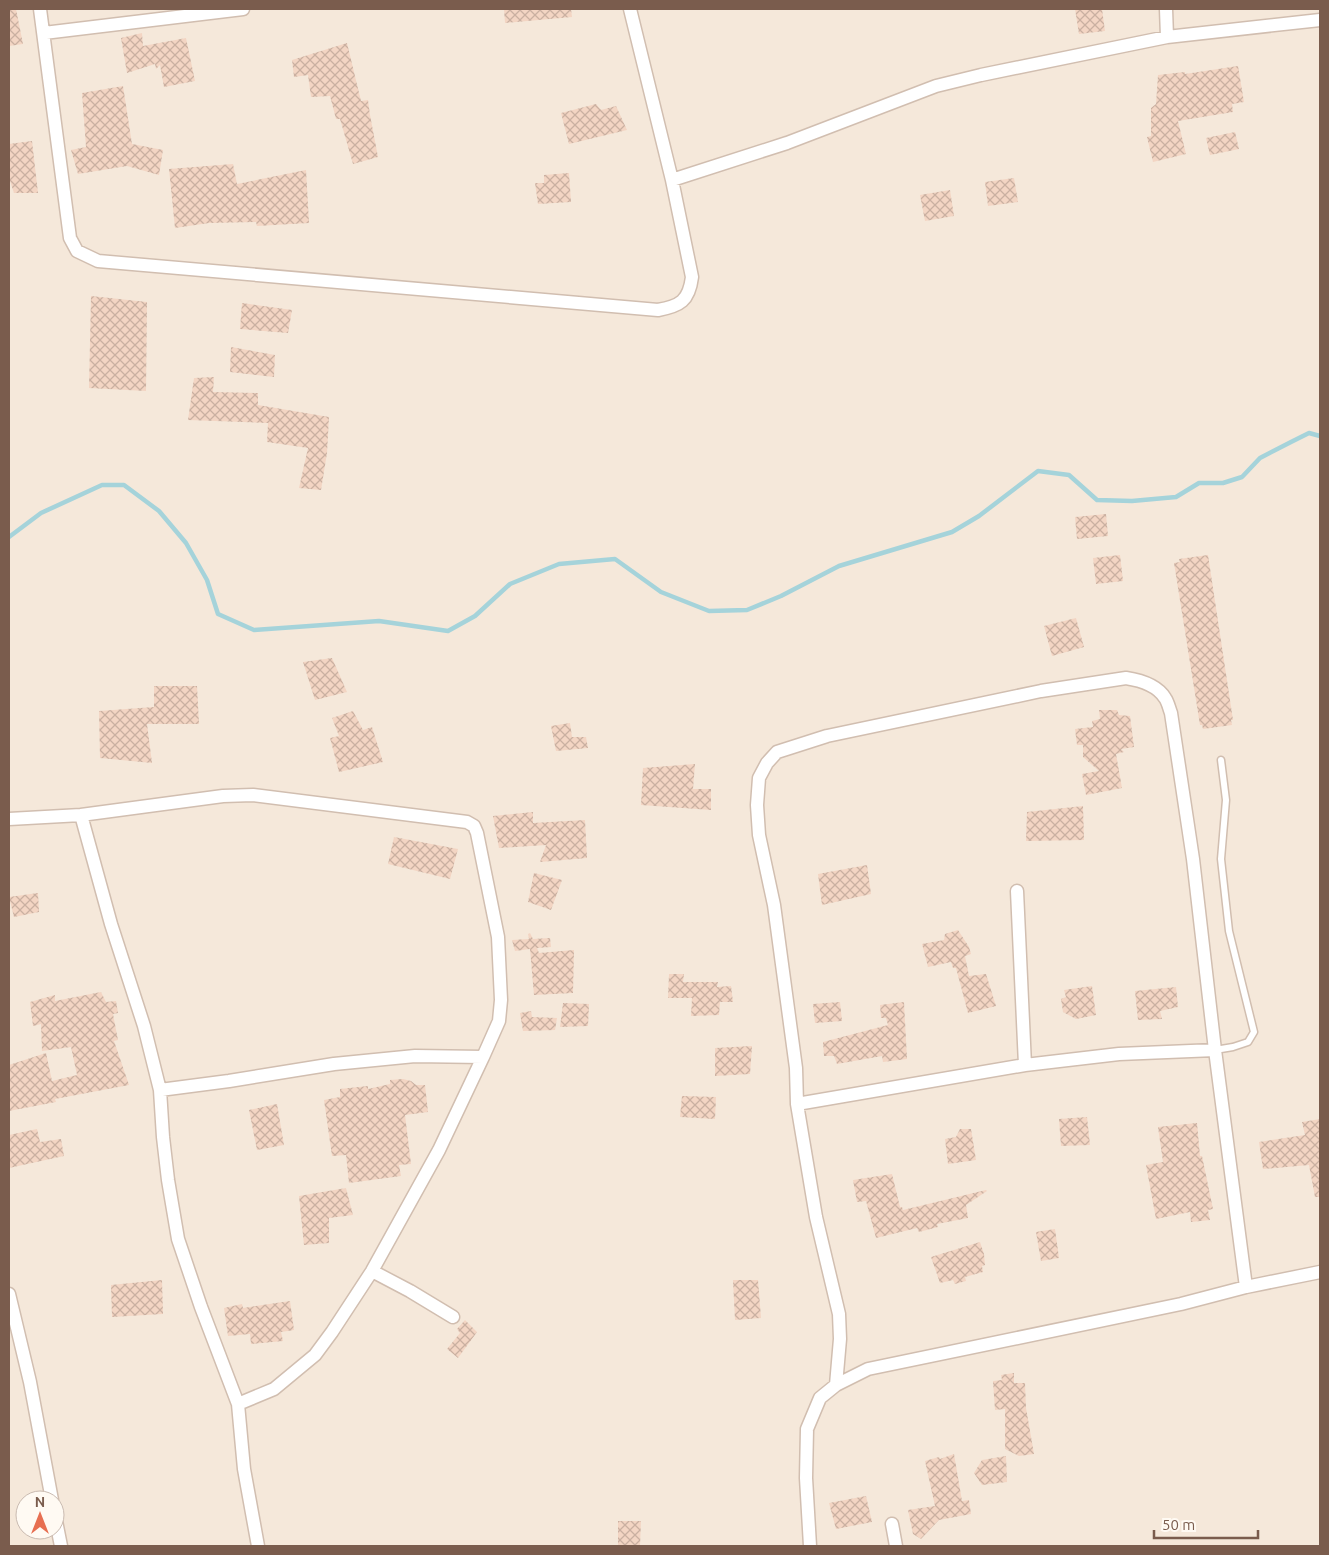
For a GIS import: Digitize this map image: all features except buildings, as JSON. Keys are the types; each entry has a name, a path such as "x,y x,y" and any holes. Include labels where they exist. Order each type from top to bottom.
{"street":[{"path":"40,9 70,238 77,251 98,261 658,310 673,307 686,298 691,290 692,278 672,180 630,9"},
{"path":"44,33 243,9"},
{"path":"1166,9 1167,37"},
{"path":"672,180 787,143 936,86 1167,37 1320,20"},
{"path":"836,1385 840,1339 839,1314 816,1217 797,1104 796,1068 774,905 759,835 757,805 759,778 767,763 777,752 827,736 1041,691 1126,678 1138,680 1153,687 1165,697 1171,713 1193,859 1215,1050 1246,1287"},
{"path":"9,819 81,815 238,794 467,822 474,826 477,833 498,937 499,1021 439,1150 372,1271 315,1355 274,1389 238,1404"},
{"path":"81,815 108,915 144,1026 160,1090 168,1180 178,1239 201,1307 238,1404 244,1469 258,1546"},
{"path":"1017,890 1025,1065"},
{"path":"797,1104 1025,1065 1119,1054 1215,1050"},
{"path":"160,1090 352,1062 415,1056 483,1056"},
{"path":"372,1271 453,1317"},
{"path":"810,1546 806,1478 807,1429 820,1398 836,1385 868,1369 1181,1304 1246,1287 1320,1272"},
{"path":"9,1294 30,1382 50,1490"},
{"path":"892,1524 896,1546"}],"lane":[{"path":"1215,1050 1248,1042 1254,1032 1230,931 1221,859 1226,800 1221,760"}],"shaded area":[{"path":"9,9 1320,9 1320,1546 9,1546"}],"waterway":[{"path":"9,537 41,513 102,485 124,485 159,511 186,543 207,580 218,614 254,630 379,621 448,631 475,616 510,584 559,564 615,559 661,592 709,611 747,610 781,596 839,566 952,532 979,516 1038,471 1069,475 1097,500 1132,501 1176,497 1199,483 1223,483 1242,477 1260,458 1309,433 1320,436"}]}
